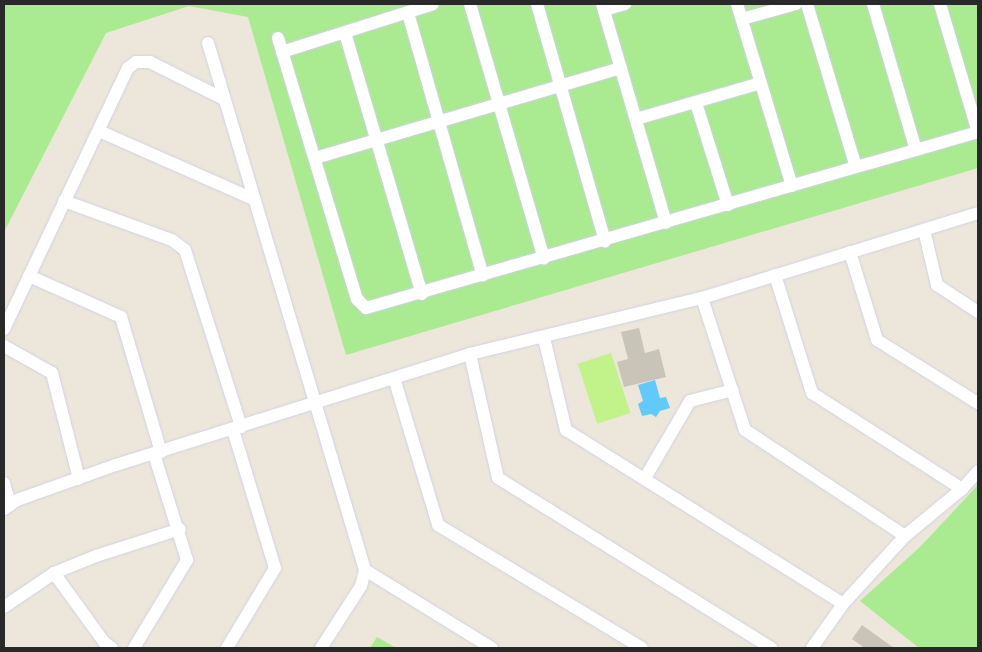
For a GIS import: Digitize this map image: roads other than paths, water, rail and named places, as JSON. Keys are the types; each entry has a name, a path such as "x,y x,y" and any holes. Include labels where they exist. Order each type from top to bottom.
{"street":[{"path":"282,52 433,4"},
{"path":"470,4 544,258"},
{"path":"537,4 605,241"},
{"path":"625,4 603,7 666,223"},
{"path":"737,4 792,186"},
{"path":"742,20 796,4"},
{"path":"807,4 856,168"},
{"path":"873,4 916,150"},
{"path":"278,38 360,303 372,308 978,132 940,4"},
{"path":"408,13 483,276"},
{"path":"345,32 422,294"},
{"path":"208,44 365,570 361,586 321,648"},
{"path":"4,329 128,68 136,62 150,62 224,99"},
{"path":"315,158 621,68"},
{"path":"636,119 761,83"},
{"path":"696,103 728,205"},
{"path":"99,131 253,199"},
{"path":"64,201 172,240 185,250 237,428 275,568 227,648"},
{"path":"4,483 7,507 79,479 157,453 470,354 544,338 702,298 978,213"},
{"path":"924,230 937,285 978,312"},
{"path":"850,252 877,340 978,403"},
{"path":"775,274 812,393 962,489"},
{"path":"29,276 121,317 188,560 134,648"},
{"path":"702,298 746,430 905,536"},
{"path":"544,338 566,430 843,604"},
{"path":"4,346 52,373 79,479"},
{"path":"470,354 498,478 771,648"},
{"path":"394,378 438,525 642,648"},
{"path":"645,478 690,401 733,390"},
{"path":"812,648 843,604 905,536 962,489 978,471"},
{"path":"4,607 54,573 96,556 180,529"},
{"path":"365,570 492,648"},
{"path":"54,573 104,642 112,648"}],"water":[{"path":"655,380 660,398 666,397 670,408 660,411 656,417 651,414 642,416 638,404 643,401 638,385"}]}
